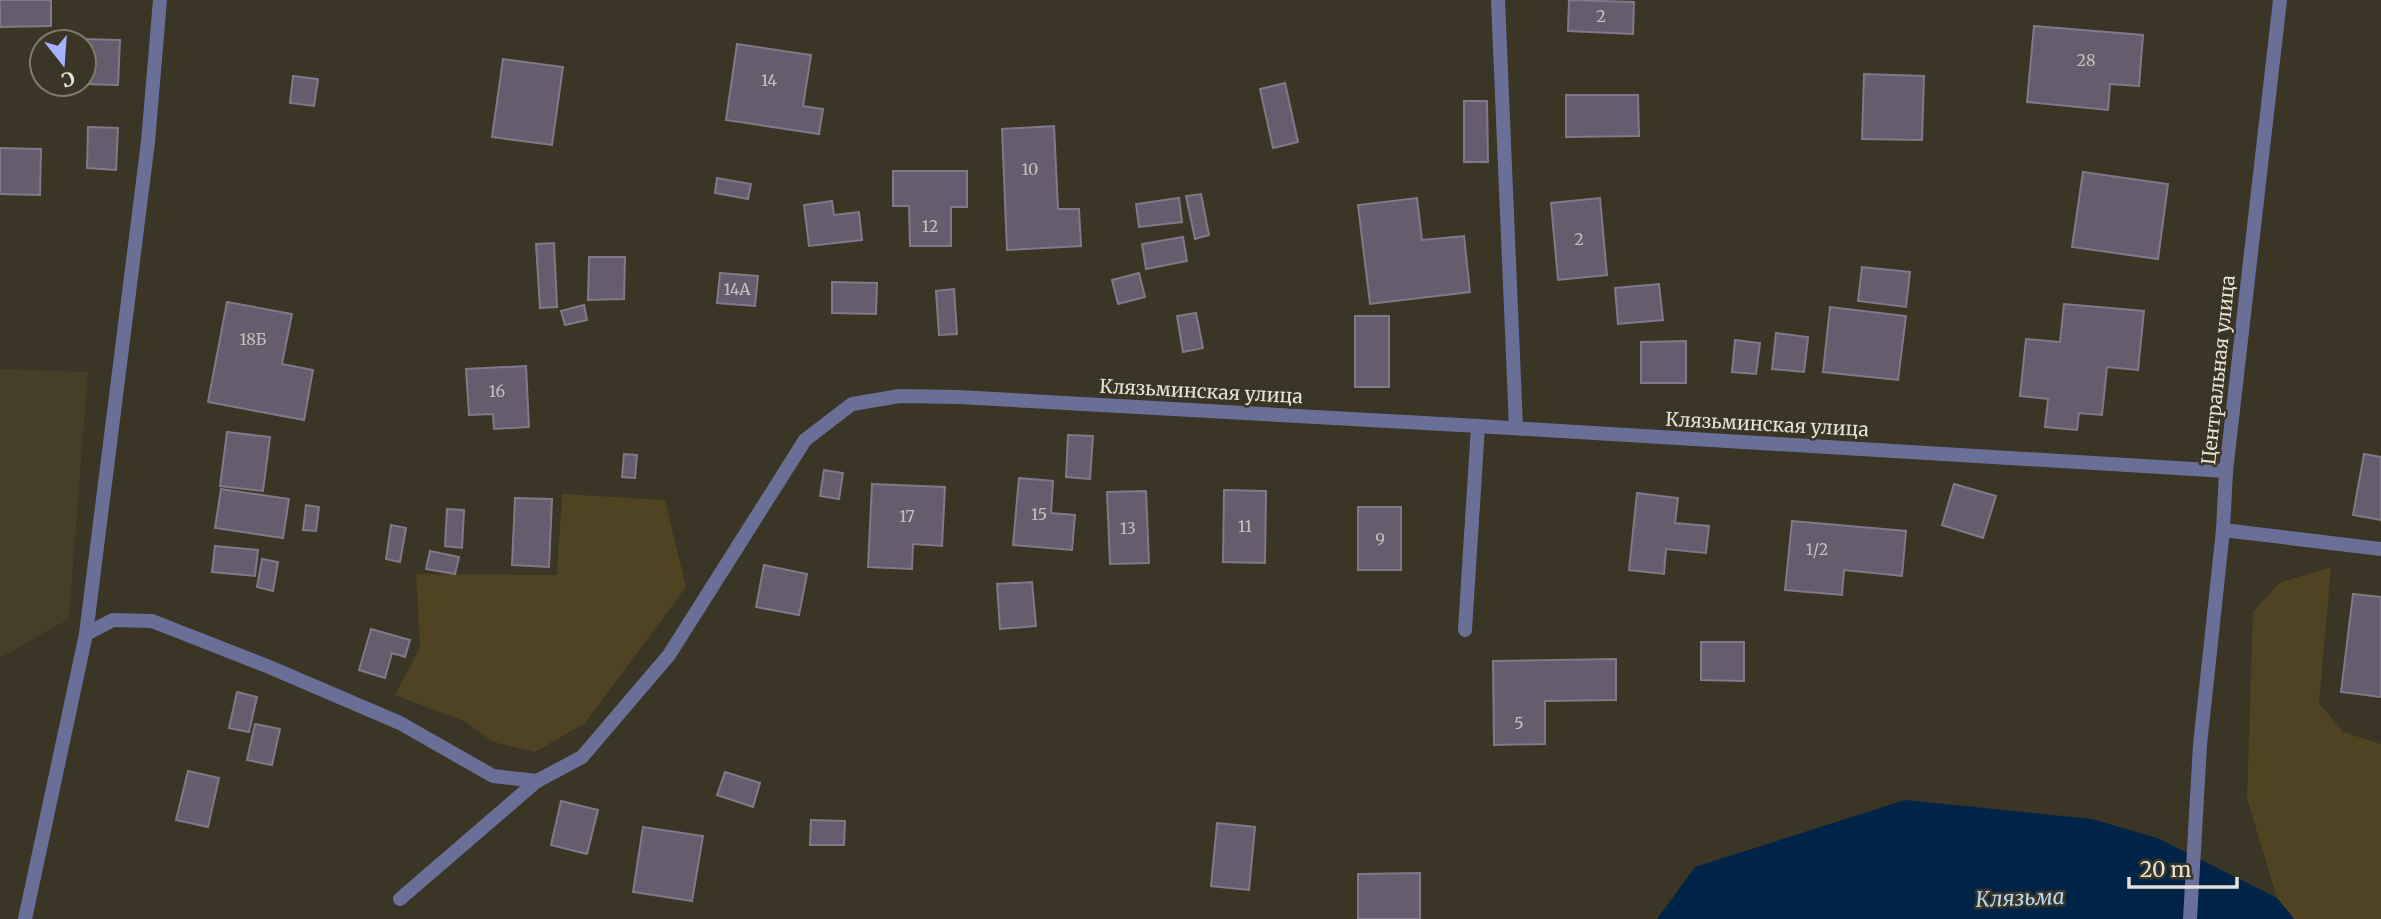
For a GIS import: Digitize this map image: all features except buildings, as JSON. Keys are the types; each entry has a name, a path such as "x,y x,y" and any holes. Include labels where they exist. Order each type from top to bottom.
{"street":[{"path":"25,919 86,634 147,155 160,0"},
{"path":"1497,0 1516,428"},
{"name":"Центральная улица","path":"2190,919 2200,745 2226,471 2280,0"},
{"name":"Клязьминская улица","path":"400,899 537,781 582,757 669,655 805,440 852,404 900,396 958,397 2226,471"},
{"path":"1465,630 1478,426"},
{"path":"2222,530 2381,549"},
{"path":"86,634 113,620 152,621 267,666 400,723 493,776 537,781"}],"shaded area":[{"path":"0,369 88,372 69,619 0,658"},
{"path":"562,494 665,500 686,587 585,723 535,752 493,742 466,722 395,695 420,647 416,574 557,575"},
{"path":"2331,567 2319,703 2343,732 2381,744 2381,919 2294,919 2277,898 2247,798 2253,612 2279,583"}],"water":[{"name":"Клязьма","path":"1905,800 2092,819 2157,838 2277,898 2294,919 1657,919 1695,867"}]}
